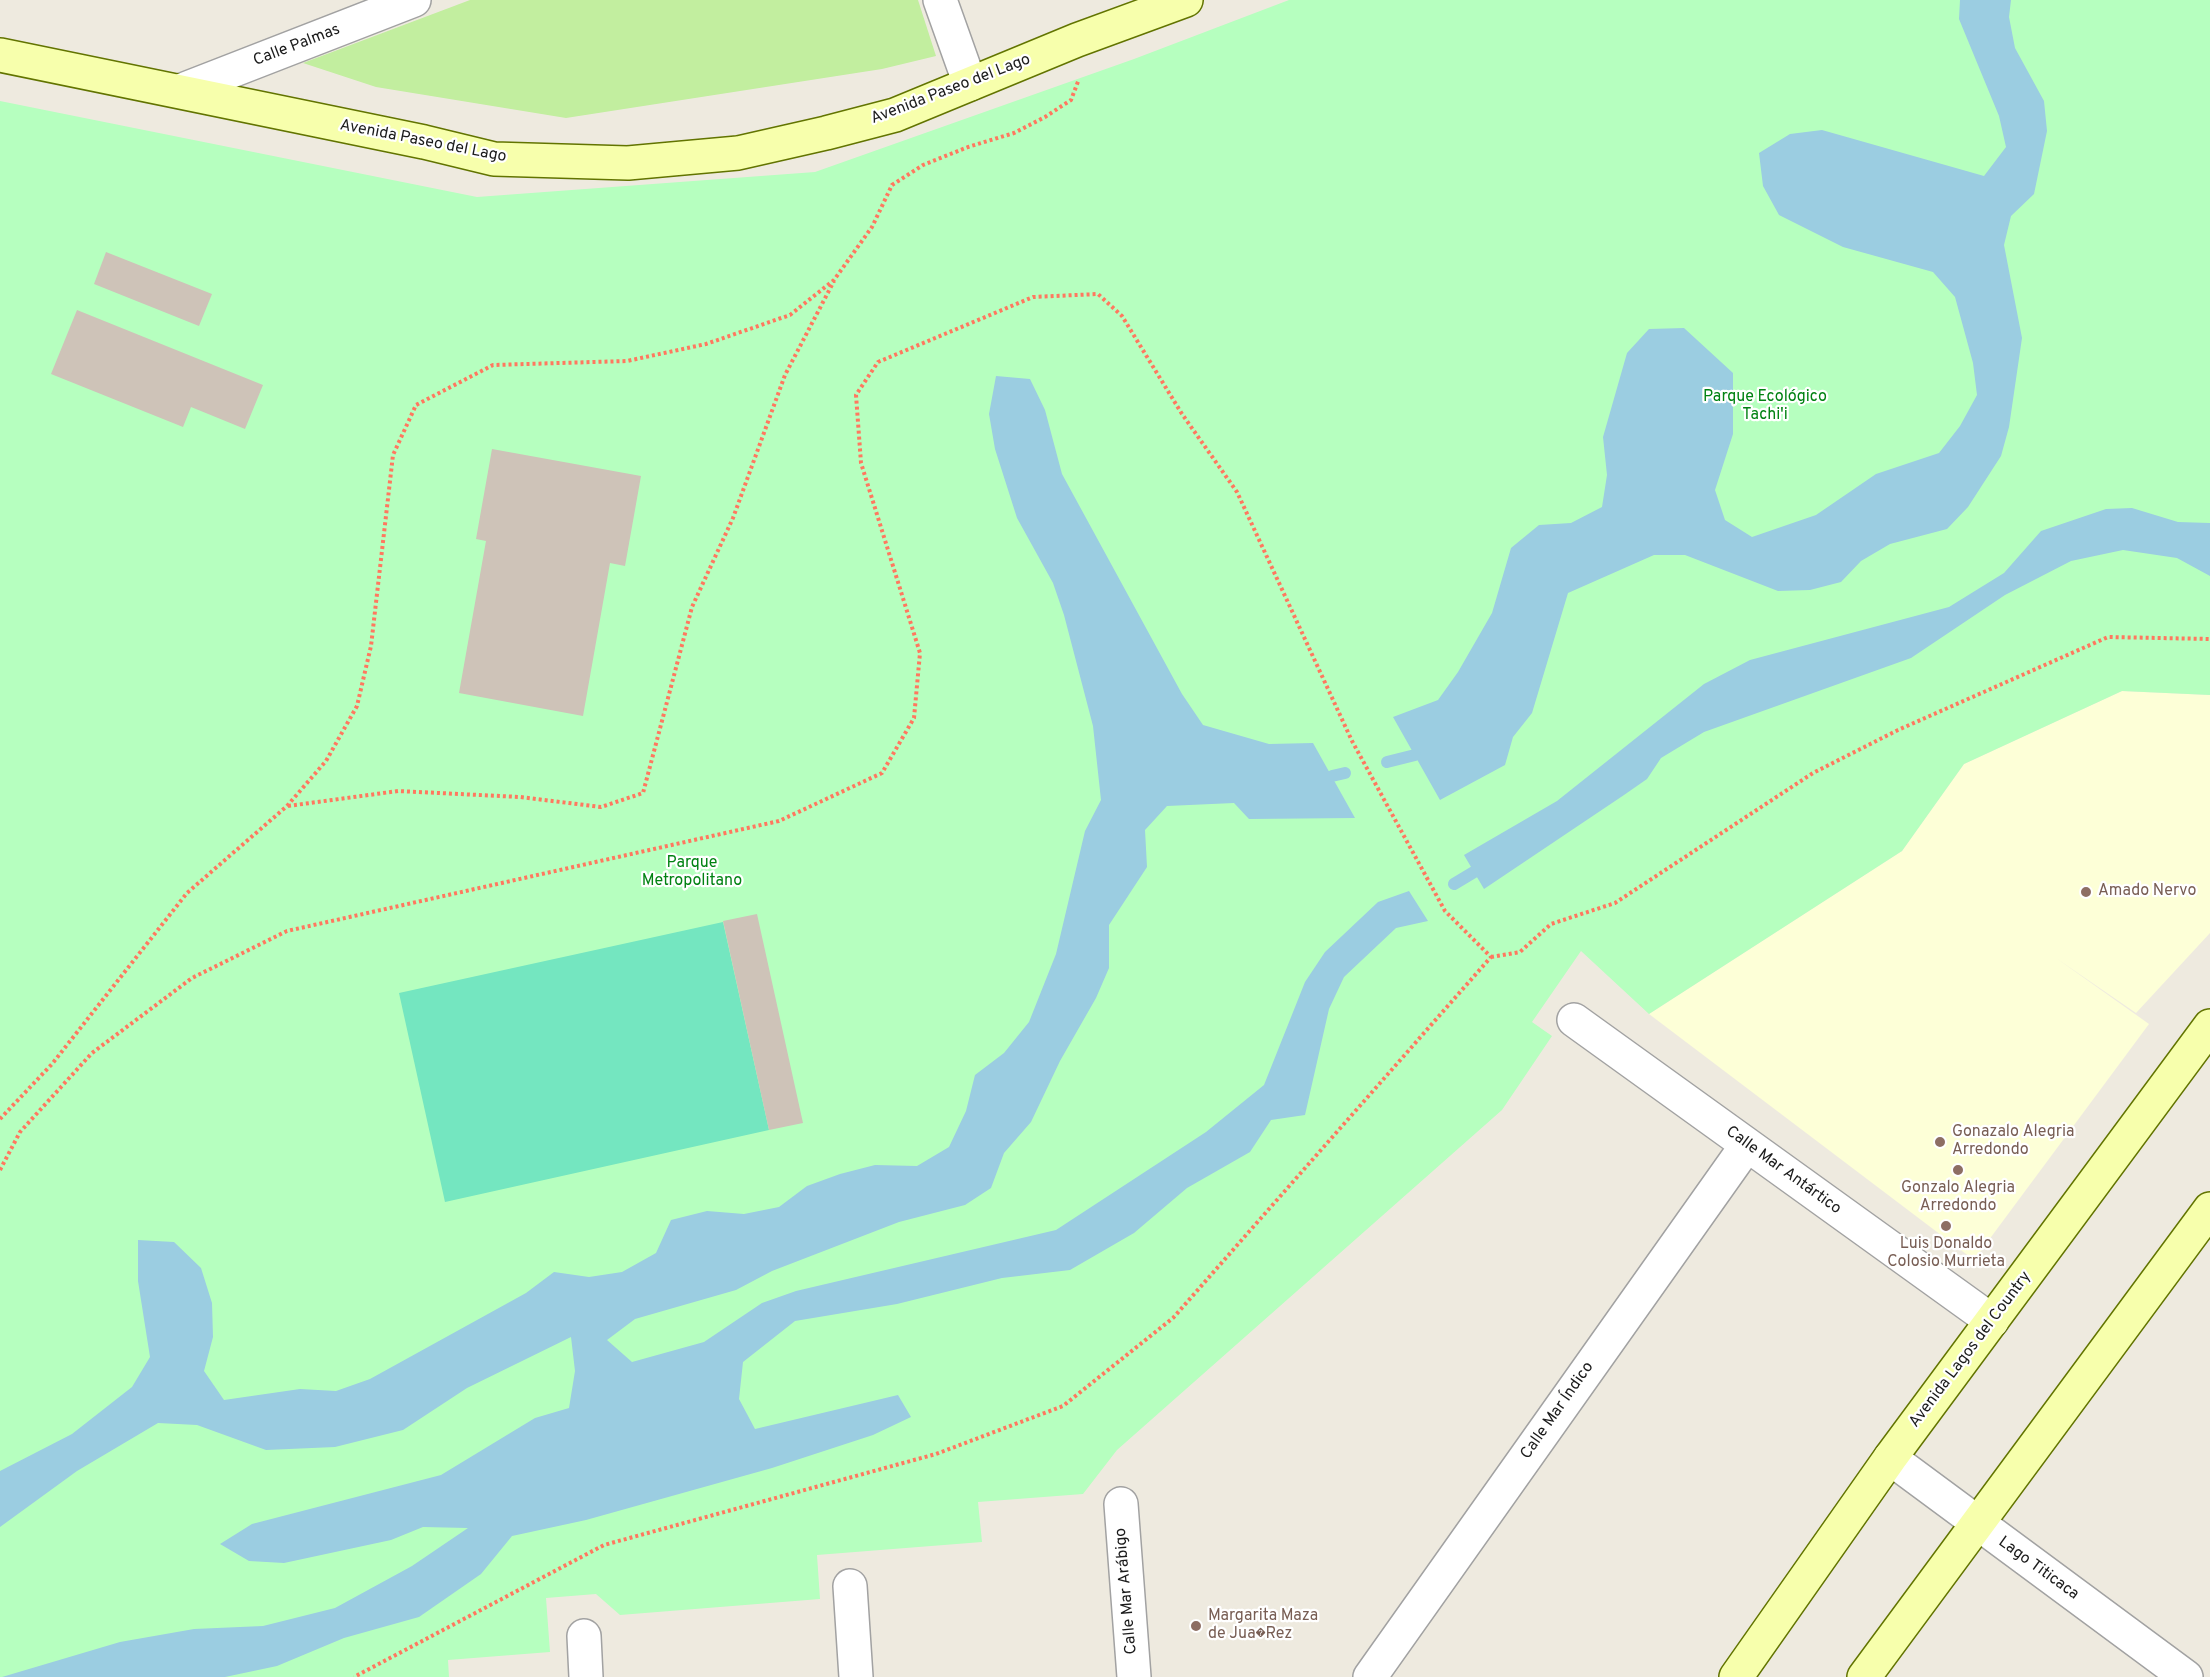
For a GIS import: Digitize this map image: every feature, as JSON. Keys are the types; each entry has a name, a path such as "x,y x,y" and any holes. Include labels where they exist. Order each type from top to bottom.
{"street":[{"name":"Calle Palmas","path":"180,92 414,0"},
{"path":"940,0 970,84"},
{"name":"Avenida Paseo del Lago","path":"0,55 424,142 494,159 628,163 738,153 895,115 1077,40 1186,0"},
{"name":"Calle Mar Antártico","path":"1574,1020 1992,1321"},
{"name":"Avenida Lagos del Country","path":"1736,1677 1890,1458 2210,1026"},
{"name":"Calle Mar Índico","path":"1370,1677 1747,1145"},
{"path":"1864,1677 2210,1209"},
{"name":"Lago Titicaca","path":"1890,1458 2186,1677"},
{"name":"Calle Mar Arábigo","path":"1121,1504 1134,1677"},
{"path":"850,1586 856,1677"},
{"path":"584,1636 586,1677"}],"path":[{"path":"287,806 398,791 520,797 601,807 643,793 692,607 733,518 785,375 834,280 872,227 892,185 923,165 968,147 1014,133 1071,100 1086,61 1077,40"},
{"path":"0,1119 52,1064 187,892 287,806 326,761 357,706 370,646 393,455 416,405 493,365 627,361 706,344 790,315 834,280"},
{"path":"0,1170 20,1132 92,1053 192,978 287,931 779,821 882,773 914,718 920,653 861,463 856,395 878,362 1033,297 1098,294 1122,316 1182,414 1238,492 1352,741 1445,911 1491,957"},
{"path":"354,1677 604,1545 936,1454 1063,1406 1173,1318 1491,957 1520,952 1551,924 1615,903 1813,773 1898,730 2097,641 2108,637 2210,639"}],"shaded area":[{"name":"Gonazalo Alegria Arredondo","path":"2122,691 2210,695 2210,933 2136,1013 2056,958 2149,1024 1974,1260 1649,1014 1902,851 1964,764"}],"green space":[{"path":"470,0 918,0 936,56 882,69 566,118 376,87 303,63"},
{"name":"Parque Metropolitano","path":"1289,0 2210,0 2210,695 2122,691 1964,764 1902,851 1649,1014 1581,951 1532,1022 1552,1036 1502,1110 1117,1450 1083,1494 978,1502 982,1542 817,1555 820,1599 620,1615 596,1594 546,1598 550,1652 448,1660 449,1677 0,1677 0,101 477,197 815,172 1134,59"},
{"path":"723,922 769,1130 445,1202 399,993"}],"water":[{"path":"1960,0 2011,0 2009,17 2015,48 2044,101 2047,131 2034,194 2011,216 2004,245 2022,338 2009,427 2001,456 1968,507 1947,529 1890,544 1861,561 1841,582 1810,590 1778,591 1685,555 1654,555 1568,593 1532,713 1513,737 1505,765 1440,800 1393,717 1438,700 1458,672 1492,613 1511,548 1539,525 1571,523 1602,507 1607,475 1603,437 1627,353 1649,329 1684,328 1733,373 1733,434 1715,490 1725,520 1752,537 1816,515 1876,474 1939,453 1960,426 1977,395 1973,363 1955,297 1933,272 1843,247 1779,215 1763,186 1759,153 1790,134 1822,130 1984,176 2006,147 1999,116 1959,19"},
{"path":"996,376 1030,379 1045,410 1062,474 1182,694 1203,725 1269,744 1313,743 1355,818 1249,819 1234,803 1167,806 1145,830 1147,867 1109,925 1109,968 1096,998 1060,1061 1031,1122 1004,1153 991,1188 965,1205 899,1222 772,1271 736,1290 635,1319 607,1340 632,1362 704,1342 762,1303 796,1291 1056,1230 1206,1132 1264,1085 1305,982 1325,952 1378,902 1409,891 1428,921 1396,928 1344,977 1329,1009 1305,1115 1271,1120 1250,1152 1187,1188 1134,1233 1070,1270 1002,1278 897,1304 795,1321 743,1362 739,1399 755,1429 898,1395 911,1417 873,1435 772,1468 586,1520 512,1536 481,1574 419,1617 344,1638 277,1666 225,1677 2,1677 120,1642 194,1629 263,1626 335,1608 412,1566 468,1528 423,1527 391,1540 284,1563 249,1561 220,1544 252,1524 441,1475 535,1418 569,1408 575,1371 571,1337 467,1388 403,1430 335,1447 266,1450 197,1425 158,1423 77,1471 0,1527 0,1471 72,1434 132,1387 150,1357 138,1281 138,1240 174,1242 201,1268 212,1303 213,1337 204,1371 224,1400 300,1389 336,1391 370,1379 526,1293 554,1272 589,1277 622,1272 656,1253 671,1220 707,1211 744,1214 779,1207 807,1186 840,1174 875,1165 917,1166 949,1147 966,1111 975,1075 1004,1053 1029,1022 1056,954 1085,831 1101,800 1093,726 1064,615 1053,583 1017,518 995,449 989,414"},
{"path":"2132,508 2178,522 2210,523 2210,576 2177,558 2123,550 2071,561 2005,595 1911,658 1704,732 1661,758 1647,779 1484,889 1464,855 1557,801 1704,684 1750,660 1949,607 2004,573 2041,531 2106,509"}],"building":[{"path":"106,252 212,294 199,326 94,284"},
{"path":"77,310 263,385 245,429 191,407 183,427 51,374"},
{"path":"492,449 641,476 625,566 610,563 583,716 459,693 486,541 476,539"},
{"path":"757,914 803,1123 769,1130 723,921"}],"waterway":[{"path":"1387,762 1415,755"},
{"path":"1332,776 1345,773"},
{"path":"1454,884 1474,872"}],"place":[{"name":"Amado Nervo","path":"2086,892"},
{"name":"Gonazalo Alegria Arredondo","path":"1940,1142"},
{"name":"Gonzalo Alegria Arredondo","path":"1958,1170"},
{"name":"Luis Donaldo Colosio Murrieta","path":"1946,1226"},
{"name":"Margarita Maza de Jua�Rez","path":"1196,1626"}],"park label":[{"name":"Parque Ecológico Tachi'i","path":"1765,407"}]}
